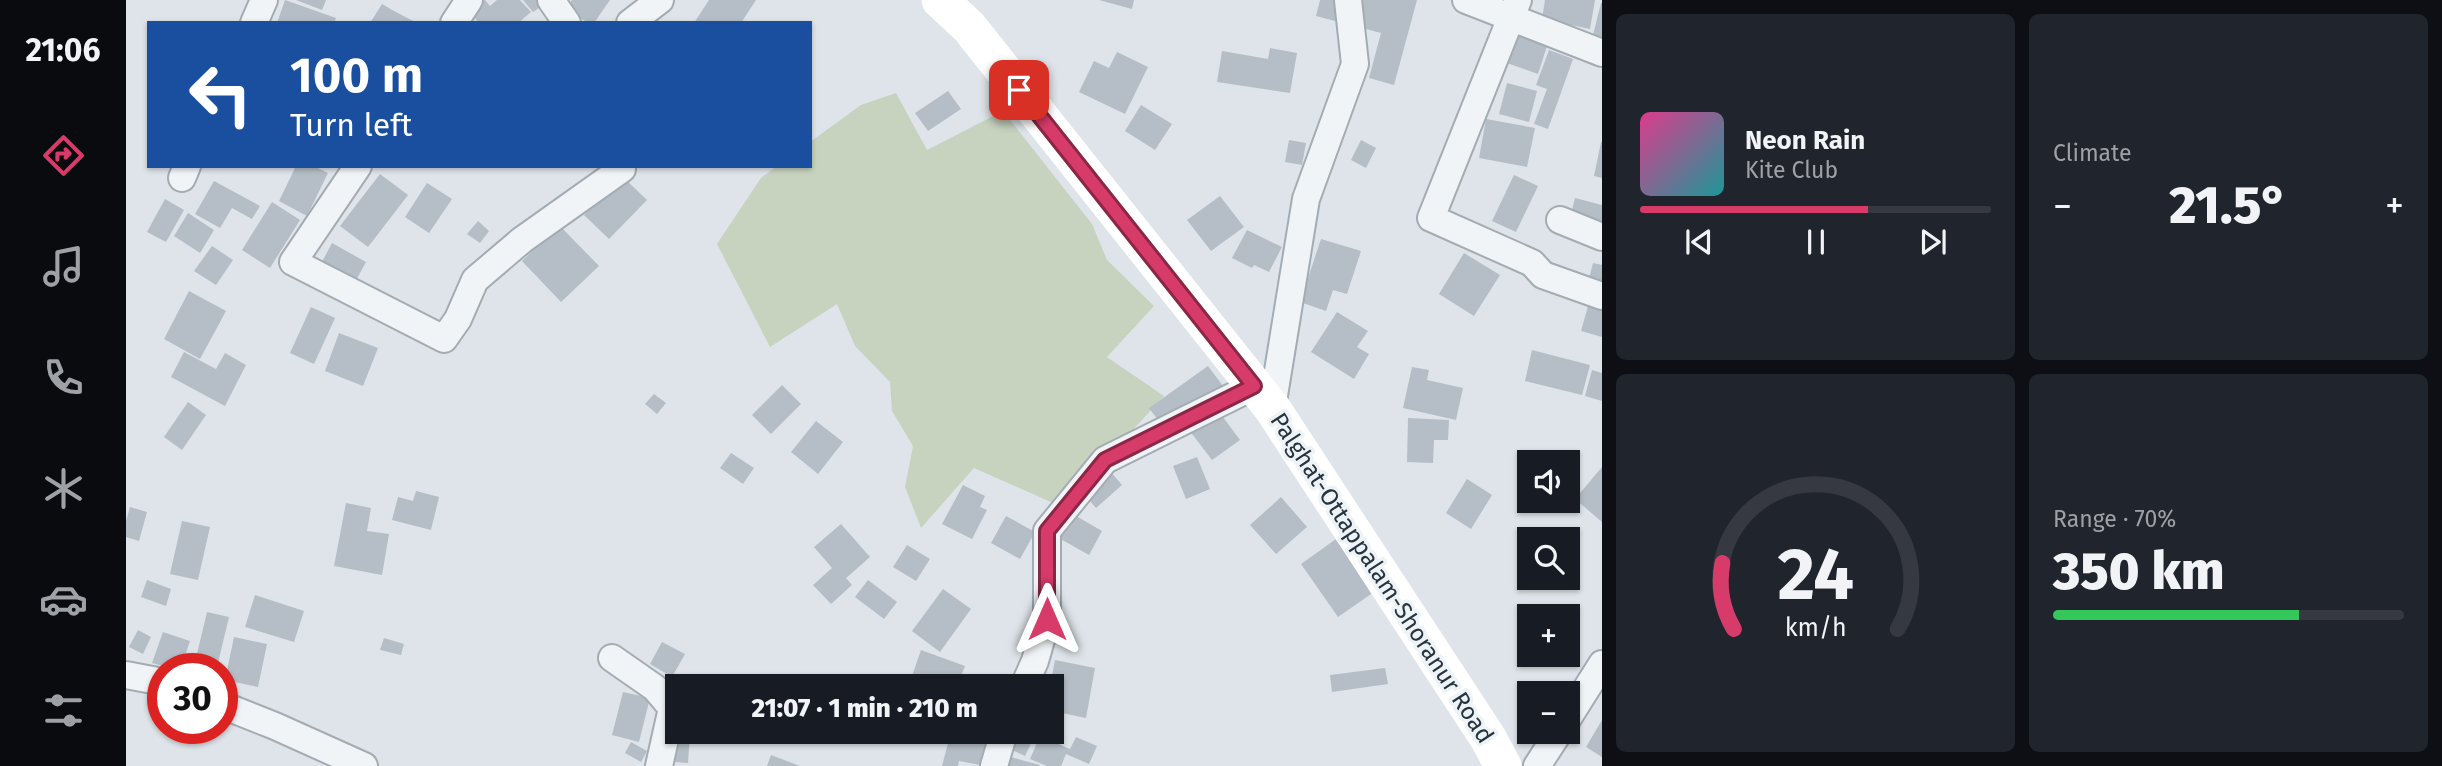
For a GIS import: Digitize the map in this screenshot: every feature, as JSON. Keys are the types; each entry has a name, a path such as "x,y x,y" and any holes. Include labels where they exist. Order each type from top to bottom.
{"main road":[{"name":"Palghat-Ottappalam-Shoranur Road","path":"940,0 969,27 1263,397 1488,738 1503,766"}],"street":[{"path":"455,21 469,0"},
{"path":"551,0 566,21"},
{"path":"633,21 660,0"},
{"path":"1029,674 1047,619 1047,531 1105,460 1263,397 1306,199 1354,64 1348,0"},
{"path":"1466,0 1515,8 1602,53"},
{"path":"1515,8 1432,218 1532,263 1543,275 1602,296"},
{"path":"357,168 293,262 444,339 458,319 475,280 522,240 622,168"},
{"path":"1560,220 1602,237"},
{"path":"612,658 655,688 671,708 659,766"},
{"path":"1580,699 1602,664"},
{"path":"126,675 147,679"},
{"path":"238,711 364,766"},
{"path":"994,766 1000,744"},
{"path":"1537,766 1551,744"}],"green space":[{"path":"896,93 927,150 1003,111 1092,224 1107,260 1154,306 1107,357 1164,396 1062,507 974,468 921,528 905,487 913,446 892,411 890,382 855,346 837,304 770,347 717,244 761,178 774,168 812,168 812,141 861,105"}],"building":[{"path":"285,0 336,18 335,21 278,21"},
{"path":"296,0 326,0 322,10"},
{"path":"482,0 490,6 497,0 520,0 531,12 520,21 477,21 469,11"},
{"path":"523,0 537,0 542,6 533,12"},
{"path":"572,0 610,0 595,21 585,21 566,8"},
{"path":"709,0 756,0 742,21 695,21"},
{"path":"1099,0 1134,0 1132,9"},
{"path":"1320,0 1417,0 1394,85 1369,78 1381,33 1316,16"},
{"path":"1545,0 1595,0 1590,29 1542,19"},
{"path":"1602,3 1602,41 1592,39"},
{"path":"382,4 413,21 371,21"},
{"path":"1515,31 1548,43 1538,74 1504,62"},
{"path":"1270,48 1297,53 1290,93 1217,82 1222,51 1268,59"},
{"path":"1549,50 1573,59 1548,129 1534,124 1547,89 1536,85"},
{"path":"1117,52 1148,67 1125,114 1079,92 1094,61 1109,68"},
{"path":"1507,83 1537,91 1529,122 1499,114"},
{"path":"948,91 961,109 928,131 915,113"},
{"path":"1141,105 1172,124 1155,150 1125,131"},
{"path":"1486,119 1535,128 1527,167 1479,158"},
{"path":"1289,140 1306,143 1302,165 1285,162"},
{"path":"1361,140 1376,148 1366,168 1351,160"},
{"path":"1602,142 1602,178 1594,176"},
{"path":"295,168 318,168 328,173 307,216 279,201"},
{"path":"380,174 408,195 368,247 340,226"},
{"path":"1514,175 1538,186 1516,232 1492,221"},
{"path":"622,176 647,200 609,239 584,215"},
{"path":"214,181 260,206 252,219 232,208 220,228 195,214"},
{"path":"427,183 452,199 429,233 405,217"},
{"path":"1220,196 1244,227 1211,251 1187,220"},
{"path":"1575,198 1602,205 1602,230 1569,222"},
{"path":"165,199 184,210 166,242 147,232"},
{"path":"272,202 300,220 270,268 242,250"},
{"path":"188,213 214,230 200,253 174,236"},
{"path":"478,221 489,231 480,243 467,234"},
{"path":"559,225 599,266 561,302 522,261"},
{"path":"1247,230 1282,247 1269,272 1254,265 1252,268 1232,258"},
{"path":"1321,239 1361,251 1347,294 1333,290 1326,311 1300,302"},
{"path":"332,243 366,262 348,295 314,277"},
{"path":"212,246 233,260 216,285 194,271"},
{"path":"1464,253 1500,275 1474,316 1439,294"},
{"path":"1593,263 1602,265 1602,290 1587,286"},
{"path":"189,291 226,311 200,359 164,339"},
{"path":"1590,299 1602,302 1602,337 1581,331"},
{"path":"311,307 335,318 314,364 290,353"},
{"path":"1337,312 1368,331 1357,347 1369,354 1354,379 1311,352"},
{"path":"339,333 378,348 363,386 325,371"},
{"path":"1532,350 1590,365 1582,395 1525,381"},
{"path":"184,352 216,369 225,353 246,365 225,406 171,377"},
{"path":"1208,366 1223,386 1164,428 1149,408"},
{"path":"1412,367 1429,370 1427,380 1463,388 1456,420 1403,408"},
{"path":"1592,370 1602,373 1602,401 1585,396"},
{"path":"782,385 801,404 771,434 752,415"},
{"path":"654,394 666,403 657,414 645,404"},
{"path":"188,402 206,415 182,450 164,437"},
{"path":"1214,405 1240,440 1212,460 1186,426"},
{"path":"1408,418 1449,420 1448,440 1434,440 1433,463 1407,462"},
{"path":"816,421 843,442 818,474 791,452"},
{"path":"731,453 754,468 743,484 720,468"},
{"path":"1197,457 1210,489 1186,499 1173,466"},
{"path":"1103,463 1122,485 1096,508 1077,486"},
{"path":"1602,467 1602,522 1580,503 1580,493"},
{"path":"1467,479 1492,495 1471,529 1446,513"},
{"path":"963,485 985,496 980,507 987,510 972,539 942,524"},
{"path":"416,491 439,497 431,530 392,520 398,497 413,501"},
{"path":"1281,497 1307,527 1276,554 1250,525"},
{"path":"346,503 371,508 367,531 389,534 382,575 334,566"},
{"path":"130,507 147,512 139,541 126,537 126,521"},
{"path":"1071,513 1102,531 1089,555 1057,537"},
{"path":"1006,516 1035,532 1020,559 991,543"},
{"path":"182,521 210,527 198,580 170,574"},
{"path":"841,524 870,557 846,578 852,585 831,604 813,585 832,568 814,547"},
{"path":"1336,539 1374,592 1338,617 1301,564"},
{"path":"907,545 930,559 916,581 893,567"},
{"path":"147,580 171,589 166,606 141,597"},
{"path":"868,580 897,602 884,619 855,597"},
{"path":"943,589 971,609 940,652 912,631"},
{"path":"255,595 304,611 294,642 245,627"},
{"path":"207,612 229,617 220,653 197,653"},
{"path":"138,630 151,637 143,654 129,647"},
{"path":"163,632 190,641 186,653 156,653"},
{"path":"234,637 267,644 258,687 238,683 238,653 231,653"},
{"path":"384,638 404,644 401,655 380,650"},
{"path":"662,642 685,654 674,674 667,674 650,664"},
{"path":"921,650 965,666 962,674 913,674"},
{"path":"1055,660 1095,668 1086,718 1064,713 1064,674 1052,674"},
{"path":"1385,668 1388,684 1332,692 1330,675"},
{"path":"623,692 650,698 639,742 612,735"},
{"path":"1602,720 1602,757 1586,747"},
{"path":"1076,737 1097,746 1089,764 1066,754 1061,766 1047,766 1030,759 1037,744 1058,744 1070,749"},
{"path":"631,742 647,751 641,762 625,753"},
{"path":"663,742 689,744 688,763 661,761"},
{"path":"948,744 985,744 980,765 959,761 958,766 942,766"},
{"path":"1012,744 1031,744 1025,756 1010,749"},
{"path":"771,755 800,766 767,766"},
{"path":"1003,755 1040,765 1040,766 1000,766"}],"route":[{"path":"1019,90 1254,386 1105,460 1047,531 1047,619"}]}
